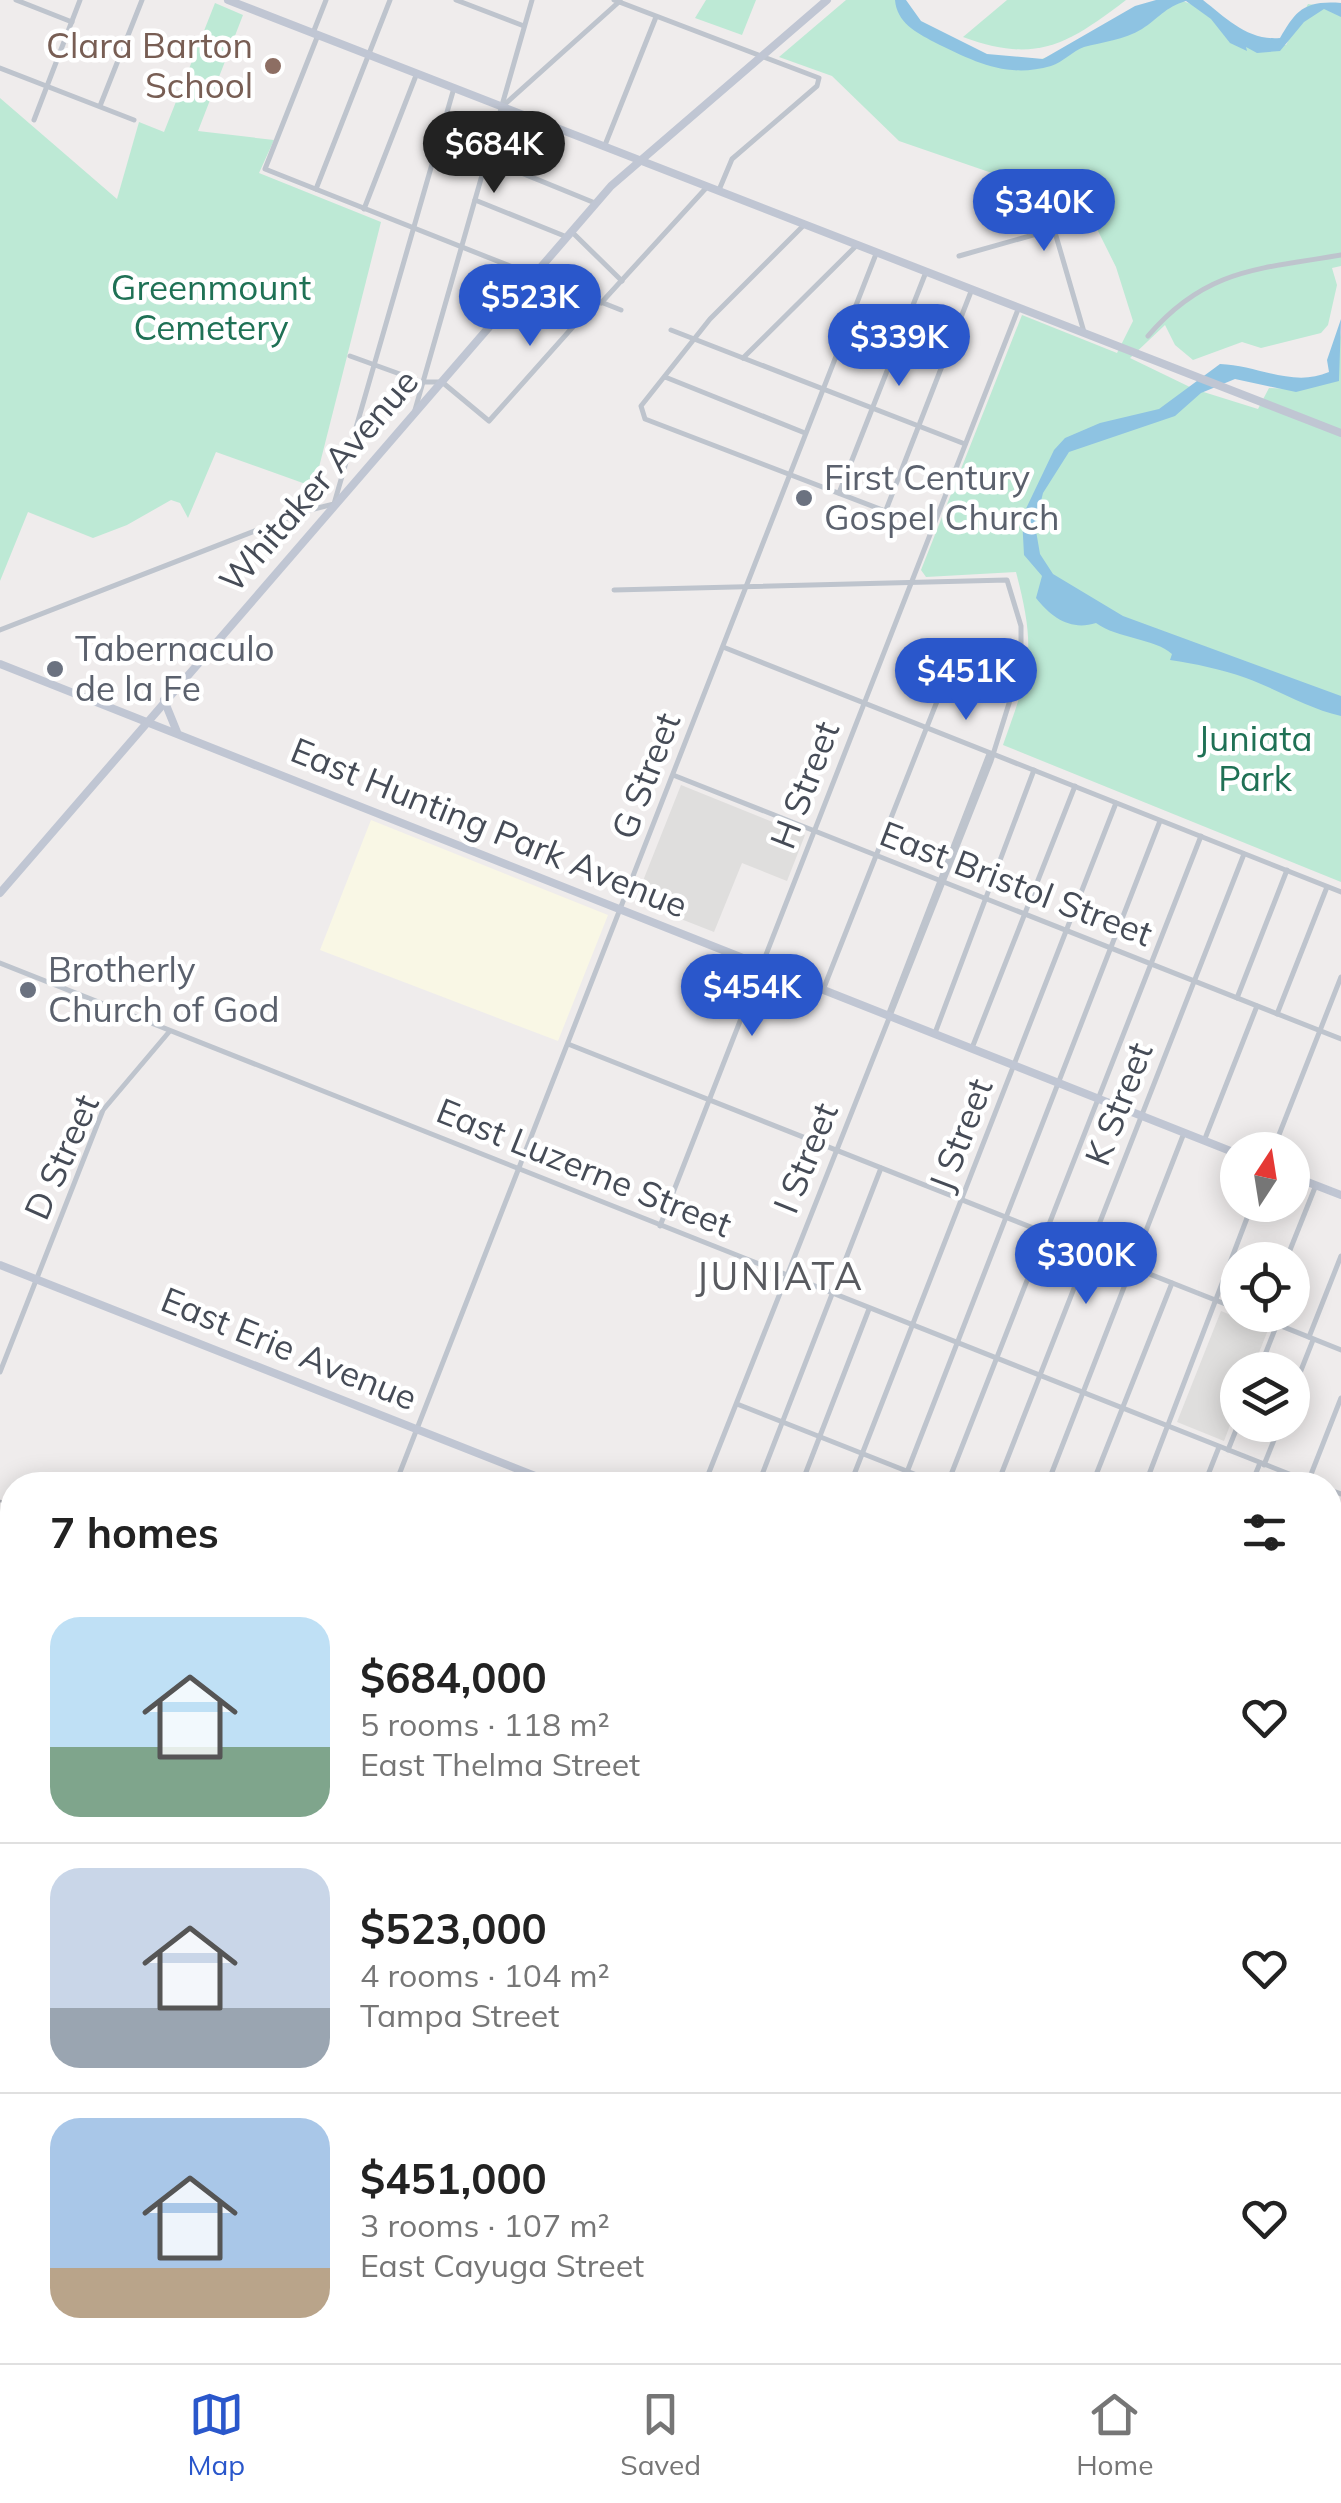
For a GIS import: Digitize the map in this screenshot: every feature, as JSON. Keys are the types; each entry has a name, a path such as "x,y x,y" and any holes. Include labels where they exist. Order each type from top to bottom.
{"main road":[{"path":"228,0 1341,433"},
{"name":"Whitaker Avenue","path":"0,893 596,203 827,0"},
{"name":"East Hunting Park Avenue","path":"0,664 1220,1147"},
{"path":"164,700 180,735"},
{"path":"1310,1183 1341,1195"},
{"name":"East Erie Avenue","path":"0,1265 525,1472"}],"street":[{"path":"16,0 72,22"},
{"path":"34,120 80,0"},
{"path":"100,106 142,0"},
{"path":"326,0 265,170 621,310"},
{"path":"316,190 390,0"},
{"path":"456,0 524,26"},
{"path":"414,413 532,0"},
{"path":"503,106 618,1 819,78 817,86 732,159 719,190"},
{"path":"605,145 656,17"},
{"path":"0,68 134,120"},
{"path":"364,209 417,73"},
{"path":"0,630 306,511 334,504 454,88"},
{"path":"487,159 596,203"},
{"path":"350,356 422,382 442,382 489,421 708,186"},
{"path":"475,200 569,235 622,281"},
{"path":"805,224 693,338 641,406 641,413 645,419 932,529"},
{"path":"959,256 1054,229 1084,332"},
{"path":"742,358 857,244"},
{"name":"G Street","path":"400,1472 877,252"},
{"path":"1148,336 1172,308 1234,273 1341,255"},
{"path":"839,493 926,272"},
{"path":"886,512 972,290"},
{"name":"H Street","path":"660,1226 1018,307"},
{"path":"671,330 965,444"},
{"path":"664,376 805,433"},
{"name":"I Street","path":"709,1472 889,1016 888,1004 1016,687 1022,649 1007,580 911,583"},
{"path":"614,590 911,583"},
{"path":"723,648 1341,892"},
{"path":"824,990 956,658 969,651 1022,649"},
{"path":"935,1034 1034,770"},
{"name":"East Bristol Street","path":"673,775 1341,1039"},
{"path":"971,1049 1074,786"},
{"name":"J Street","path":"855,1472 1116,803"},
{"path":"737,1404 907,1471 1160,821"},
{"path":"950,1472 1201,836"},
{"name":"K Street","path":"1002,1472 1244,854"},
{"path":"1237,998 1286,870"},
{"path":"1277,1014 1327,886"},
{"name":"East Luzerne Street","path":"0,963 1281,1472"},
{"path":"1280,1132 1341,977"},
{"path":"1204,1141 1257,1006"},
{"name":"D Street","path":"0,1372 103,1110 169,1032"},
{"path":"568,1044 1220,1302"},
{"path":"1052,1472 1184,1133"},
{"path":"763,1472 882,1168"},
{"path":"1293,1242 1316,1185"},
{"path":"1151,1472 1245,1222"},
{"path":"1306,1352 1341,1256"},
{"path":"1097,1472 1172,1282"},
{"path":"806,1472 870,1309"},
{"path":"1296,1332 1341,1350"},
{"path":"1312,1472 1341,1398"},
{"path":"1228,1450 1231,1442"},
{"path":"1258,1472 1272,1442"},
{"path":"1209,1472 1218,1446"}],"shaded area":[{"path":"681,785 805,835 787,881 742,863 714,932 635,901"},
{"path":"371,820 608,915 558,1041 320,950"},
{"path":"1220,1314 1220,1332 1267,1332 1259,1352 1220,1352 1220,1439 1177,1422"}],"green space":[{"path":"706,0 756,0 742,35 695,18"},
{"name":"Juniata Park","path":"846,0 904,0 920,25 939,39 991,61 1019,64 1045,58 1115,19 1169,0 1189,3 1240,34 1286,45 1308,4 1341,9 1341,266 1332,268 1337,285 1328,325 1321,333 1261,348 1242,342 1193,360 1175,345 1165,325 1130,358 1194,389 1258,409 1269,388 1291,389 1333,373 1341,332 1341,882 1003,745 1028,660 1027,622 1016,572 926,577 921,570 1022,315 1117,353 1133,321 1116,267 1092,219 989,172 899,141 832,76 779,57"},
{"path":"1007,0 1126,0 1086,29 1050,46 1011,49 963,37"},
{"name":"Greenmount Cemetery","path":"215,3 243,15 198,131 274,140 259,173 381,222 314,487 216,452 188,518 180,503 171,500 127,525 93,538 28,512 0,581 0,98 117,199 139,122 164,132"}],"water":[{"path":"895,0 906,0 921,21 987,54 1043,59 1135,6 1156,0 1203,0 1238,27 1268,38 1280,38 1296,15 1309,6 1341,3 1341,17 1324,9 1304,22 1280,51 1257,53 1230,43 1211,19 1186,1 1128,36 1084,47 1051,66 1019,70 990,66 927,38 903,21"},
{"path":"1341,319 1339,381 1296,392 1235,379 1201,393 1175,416 1069,452 1043,493 1035,525 1040,554 1053,574 1123,616 1341,696 1341,716 1237,675 1170,660 1172,654 1164,649 1096,623 1070,624 1042,605 1036,598 1042,576 1024,555 1022,517 1054,450 1065,438 1100,423 1159,409 1220,364 1288,377 1329,372 1327,360"}],"place":[{"name":"Clara Barton School","path":"273,66"},
{"name":"First Century Gospel Church","path":"804,498"},
{"name":"Tabernaculo de la Fe","path":"55,669"},
{"name":"Brotherly Church of God","path":"28,990"}],"district":[{"name":"JUNIATA","path":"780,1277"}]}
